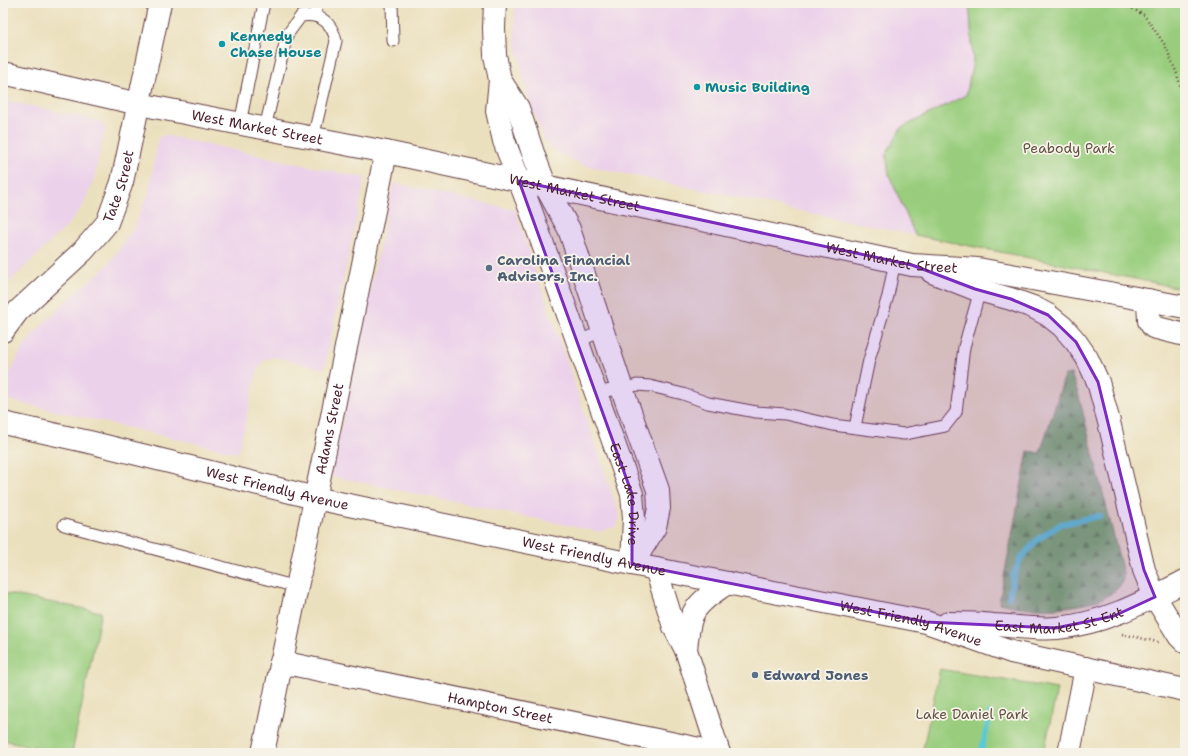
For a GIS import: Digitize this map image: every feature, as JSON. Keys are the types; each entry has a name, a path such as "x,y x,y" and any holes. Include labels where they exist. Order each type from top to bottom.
{"main road":[{"name":"Tate Street","path":"3,331 18,311 83,251 107,223 122,182 160,3"},
{"path":"495,3 495,55 500,80"},
{"name":"West Market Street","path":"3,73 139,104 386,152 903,263 978,269 1185,307"},
{"name":"East Lake Drive","path":"500,80 497,111 504,141 531,211 632,494 634,518 632,564"},
{"name":"East Lake Drive","path":"500,80 518,108 546,187 569,229 622,389 658,490 659,508 655,527 632,564"},
{"name":"Adams Street","path":"263,753 386,152"},
{"path":"903,263 1033,307 1048,315 1063,327 1076,342 1087,358 1098,382 1144,570 1155,597 1179,636 1175,642"},
{"path":"1148,300 1148,321 1153,327 1185,335"},
{"name":"West Friendly Avenue","path":"3,423 89,442 316,498 656,569 926,622 1010,652 1185,690"},
{"path":"656,569 674,627 686,650 719,753"},
{"name":"East Market St Ent","path":"926,622 992,624 1027,628 1056,628 1077,625 1114,616 1185,581"},
{"path":"686,650 692,615 710,595 727,583"},
{"name":"Hampton Street","path":"281,662 719,753"},
{"path":"1069,753 1086,668"}],"lane":[{"path":"240,124 264,3"},
{"path":"315,3 316,15"},
{"path":"392,3 394,41"},
{"path":"265,128 287,35 301,16 316,15 334,30 336,41 313,138"},
{"path":"855,427 869,360 888,296 903,263"},
{"path":"595,392 622,389 637,385 650,386 683,394 708,403 756,412 785,414 833,425 904,434 945,426 956,412 964,347 980,290"},
{"path":"578,342 603,330"},
{"path":"64,525 297,587"}],"path":[{"path":"1122,3 1144,15 1165,46 1177,74 1185,102"},
{"path":"1118,629 1121,634 1125,636 1154,642 1175,642"}],"highlighted area":[{"path":"519,181 912,265 975,289 1011,299 1048,315 1076,342 1098,382 1144,570 1155,597 1114,616 1056,628 926,622 632,564 632,494"}],"shaded area":[{"path":"515,3 1185,3 1185,289 915,235 583,165 560,154 544,141 525,86 515,38"},
{"path":"3,100 100,121 105,128 94,179 83,206 65,228 3,288"},
{"path":"164,135 365,178 324,369 275,357 264,360 258,368 238,453 8,400 4,395 3,388 21,351 34,333 70,298 108,265 132,230 148,195 158,138"},
{"path":"393,183 515,210 620,517 617,526 600,532 331,476"}],"green space":[{"name":"Peabody Park","path":"968,3 1185,3 1185,289 915,235 889,175 886,154 901,128 966,95 973,62"},
{"path":"1071,374 1078,393 1123,573 1122,581 1116,590 1106,596 1080,605 1053,608 1022,608 999,603 1028,451 1040,453 1065,375"},
{"path":"3,593 101,612 72,753 63,753 3,740"},
{"name":"Lake Daniel Park","path":"940,669 1057,689 1044,753 922,753"}],"waterway":[{"path":"1009,597 1013,577 1021,558 1038,539 1061,524 1100,516"},
{"path":"981,753 990,714"}],"place":[{"name":"Kennedy Chase House","path":"222,44"},
{"name":"Music Building","path":"697,87"},
{"name":"Carolina Financial Advisors, Inc.","path":"489,268"},
{"name":"Edward Jones","path":"755,675"}]}
